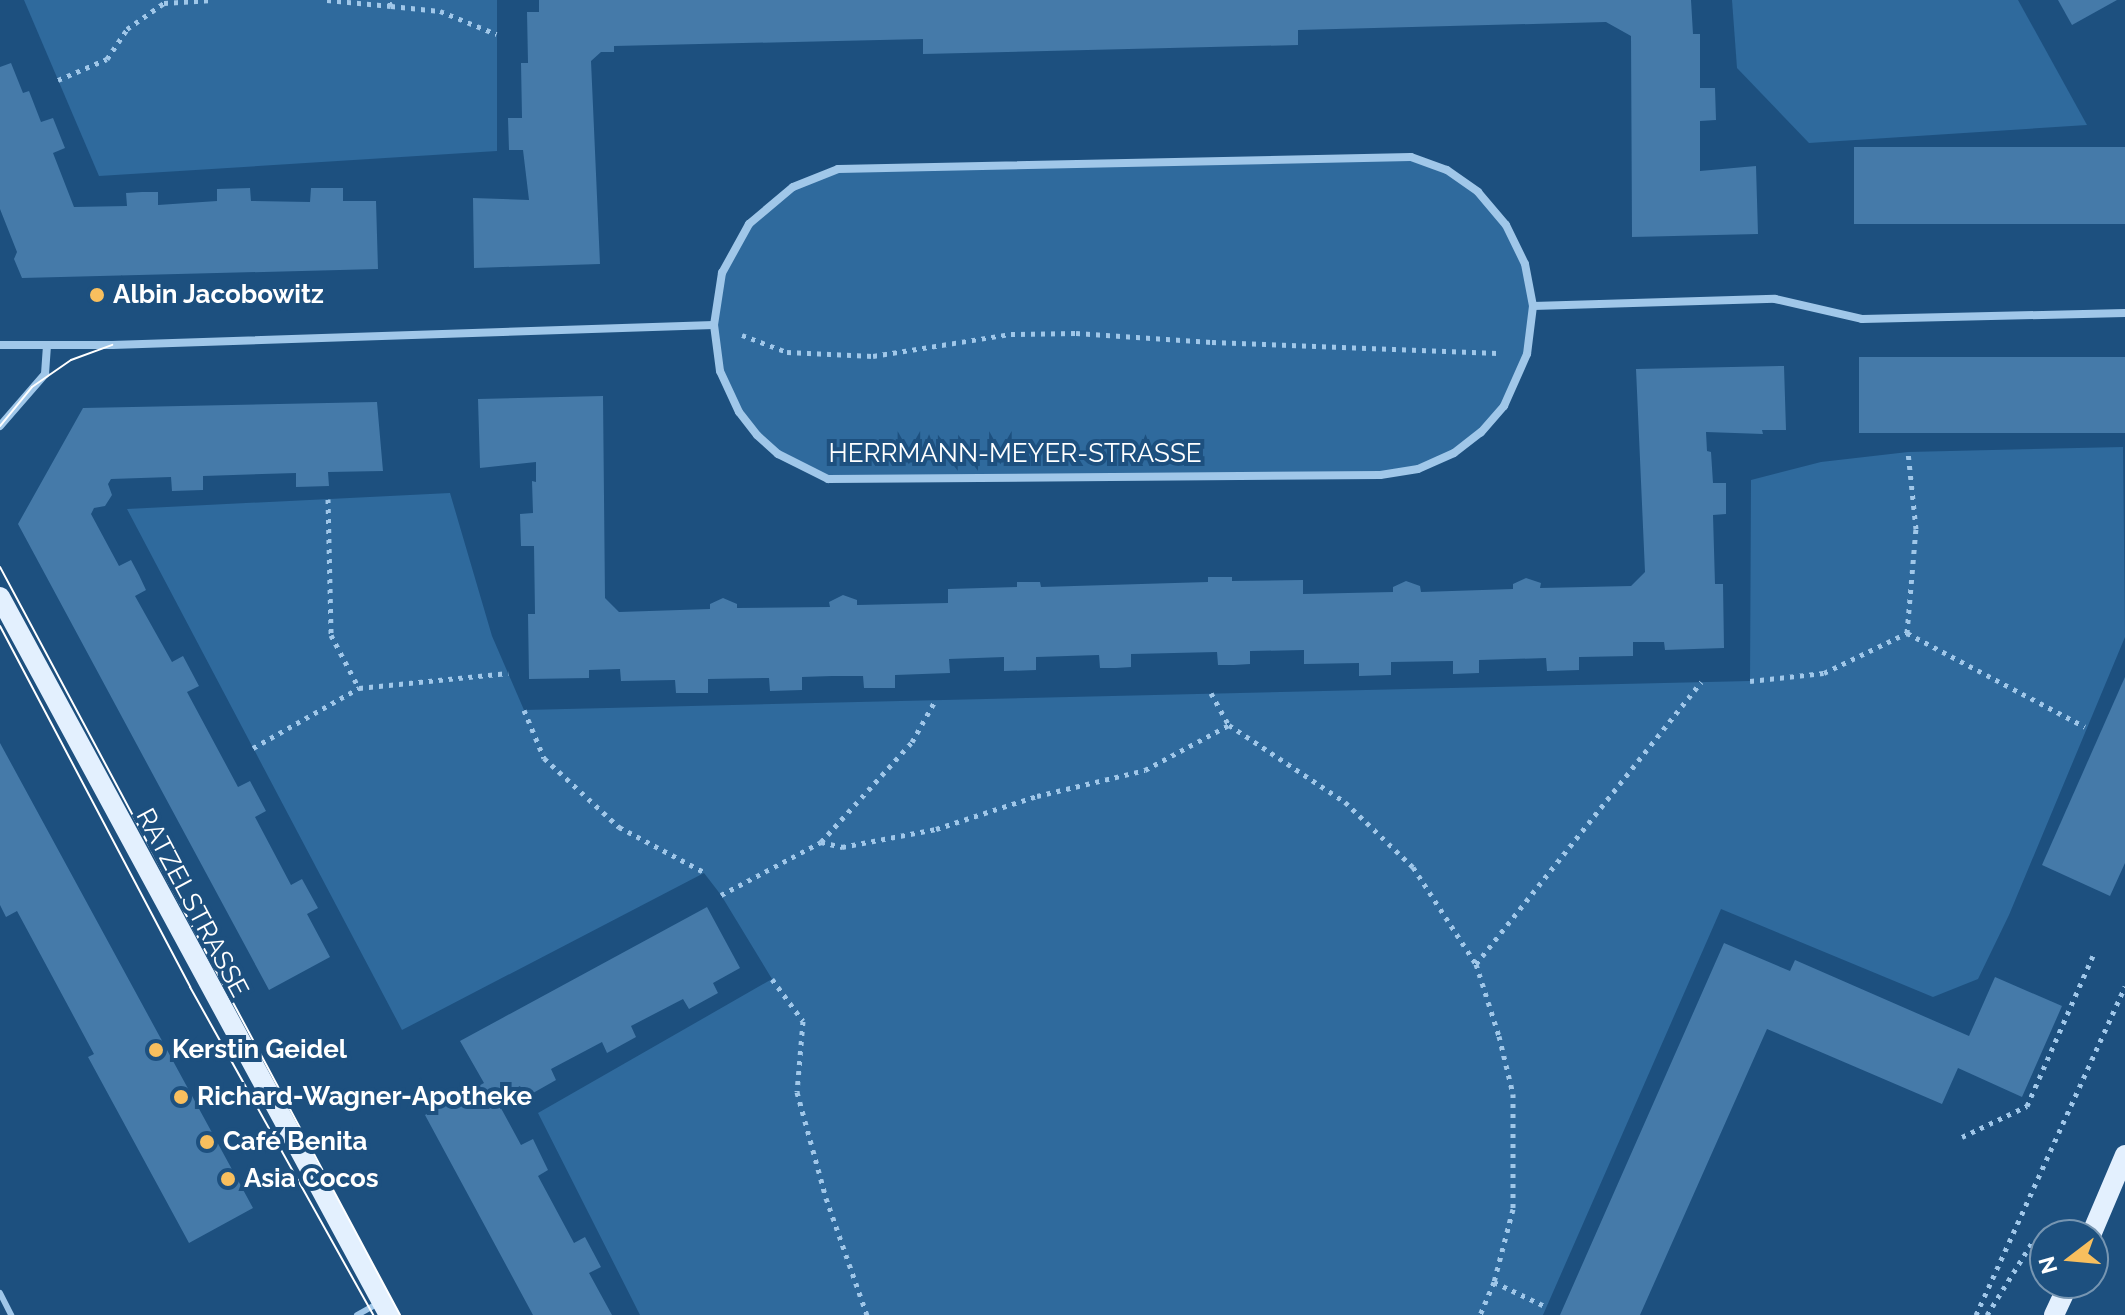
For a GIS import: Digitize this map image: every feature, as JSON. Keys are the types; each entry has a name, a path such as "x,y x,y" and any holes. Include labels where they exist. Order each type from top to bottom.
{"main road":[{"name":"RATZELSTRASSE","path":"0,597 385,1308"},
{"path":"2098,1219 2125,1155"}],"street":[{"name":"HERRMANN-MEYER-STRASSE","path":"1411,157 1447,170 1478,192 1506,225 1525,264 1533,306 1527,354 1504,406 1481,432 1454,453 1418,469 1380,475 828,479 778,454 739,412 720,371 714,325 722,273 749,224 793,187 838,169 870,168 1411,157"},
{"path":"1533,306 1775,299 1862,319 2125,313"},
{"path":"0,345 714,325"},
{"path":"0,426 45,374 47,345"}],"lane":[{"path":"0,1293 11,1315"},
{"path":"357,1315 385,1308"}],"path":[{"path":"58,80 107,59 127,29 164,3 213,0"},
{"path":"327,0 389,3 440,11 496,34"},
{"path":"714,325 787,352 873,356 1011,334 1076,333 1527,354"},
{"path":"1907,633 1916,529 1908,452"},
{"path":"328,499 331,635 359,688"},
{"path":"1750,681 1824,673 1907,633"},
{"path":"1907,633 2085,727"},
{"path":"253,748 359,688 508,673"},
{"path":"1476,964 1701,682"},
{"path":"1211,693 1229,725 1345,802 1413,867 1476,964 1499,1036 1513,1094 1513,1209 1494,1282 1480,1315"},
{"path":"721,895 821,842 912,742 935,701"},
{"path":"524,710 544,758 619,827 704,872"},
{"path":"821,842 842,847 936,829 1037,796 1145,770 1229,725"},
{"path":"1962,1137 2027,1106 2093,956"},
{"path":"772,979 803,1021 797,1092 826,1198 867,1315"},
{"path":"1976,1315 2125,986"},
{"path":"1987,1315 2029,1247"},
{"path":"1494,1282 1547,1307"}],"shaded area":[{"path":"24,0 497,0 497,151 99,176"},
{"path":"1732,0 2018,0 2087,125 1809,143 1737,68"},
{"path":"1411,157 1447,170 1478,192 1506,225 1525,264 1533,306 1527,354 1504,406 1454,453 1418,469 1380,475 828,479 778,454 757,435 720,371 714,325 722,273 749,224 793,187 838,169"},
{"path":"2123,447 2125,637 2009,915 1978,979 1933,997 1721,909 1543,1315 640,1315 538,1113 772,979 721,895 704,873 402,1030 127,509 450,493 492,636 524,710 1750,681 1751,480 1821,462 1908,452"}],"building":[{"path":"539,0 1691,0 1693,34 1700,34 1700,88 1715,88 1716,120 1700,121 1700,171 1756,166 1758,234 1632,237 1631,36 1606,22 1298,30 1298,45 923,54 923,39 614,46 614,52 601,52 591,61 600,264 474,268 473,198 529,200 523,150 509,150 508,118 522,118 521,63 528,63 527,12 539,12"},
{"path":"2058,0 2117,0 2072,25"},
{"path":"11,63 23,93 29,91 41,122 53,118 65,148 53,153 74,207 127,206 126,193 142,192 158,192 158,205 217,201 217,189 250,188 251,201 310,202 311,188 343,188 343,201 376,201 378,269 22,278 14,259 17,252 0,209 0,67"},
{"path":"1854,147 2125,147 2125,224 1854,224"},
{"path":"1859,357 2125,357 2125,433 1859,433"},
{"path":"1784,366 1786,430 1762,430 1763,434 1706,432 1713,483 1726,483 1726,514 1713,515 1715,584 1723,584 1724,648 1665,650 1664,642 1633,642 1633,656 1579,657 1579,670 1547,671 1546,658 1479,660 1479,673 1453,674 1453,661 1391,662 1391,675 1359,676 1359,663 1304,664 1304,650 1250,651 1250,664 1234,665 1218,665 1217,652 1131,654 1131,667 1116,668 1100,668 1099,655 1036,657 1036,670 1004,671 1004,657 949,659 950,673 895,675 895,688 864,688 863,676 832,676 802,677 802,690 770,691 769,678 708,679 708,693 676,693 675,680 621,681 620,669 589,670 589,678 529,679 528,614 535,614 534,546 521,546 520,514 533,513 532,481 536,482 536,462 480,468 478,399 603,396 605,598 619,612 710,609 710,604 723,598 737,604 737,608 830,607 829,602 843,595 857,600 857,605 948,603 948,589 1017,587 1017,582 1040,582 1041,587 1208,582 1208,577 1232,577 1232,581 1303,580 1303,594 1393,592 1393,587 1406,581 1420,586 1421,592 1513,589 1513,584 1526,578 1541,583 1540,588 1631,586 1645,572 1636,369"},
{"path":"377,402 383,471 328,472 329,486 296,487 296,473 203,476 203,490 172,491 171,477 111,479 108,484 112,495 105,506 94,508 91,514 119,566 131,560 146,590 135,596 172,662 183,656 199,686 187,692 238,787 250,781 266,811 255,817 291,885 302,879 318,908 307,914 330,957 269,990 18,524 83,408"},
{"path":"2125,677 2125,863 2110,896 2042,865"},
{"path":"0,743 253,1208 189,1243 88,1057 94,1054 17,911 6,917 0,905"},
{"path":"707,907 740,968 713,983 718,993 689,1009 683,999 631,1026 636,1037 607,1053 602,1042 551,1069 556,1080 526,1097 520,1086 496,1099 521,1145 533,1139 548,1170 538,1176 574,1243 585,1237 601,1267 589,1273 612,1315 533,1315 425,1115 484,1083 460,1041"},
{"path":"1724,943 1790,971 1795,960 1969,1036 1995,977 2062,1006 2022,1097 1958,1068 1942,1104 1767,1029 1640,1315 1560,1315"}],"tram line":[{"path":"0,426 32,387 71,360 112,345"},
{"path":"0,567 400,1315"},
{"path":"0,626 190,987 373,1315"}],"place":[{"name":"Albin Jacobowitz","path":"97,295"},
{"name":"Kerstin Geidel","path":"156,1050"},
{"name":"Richard-Wagner-Apotheke","path":"181,1097"},
{"name":"Café Benita","path":"207,1142"},
{"name":"Asia Cocos","path":"228,1179"}]}
